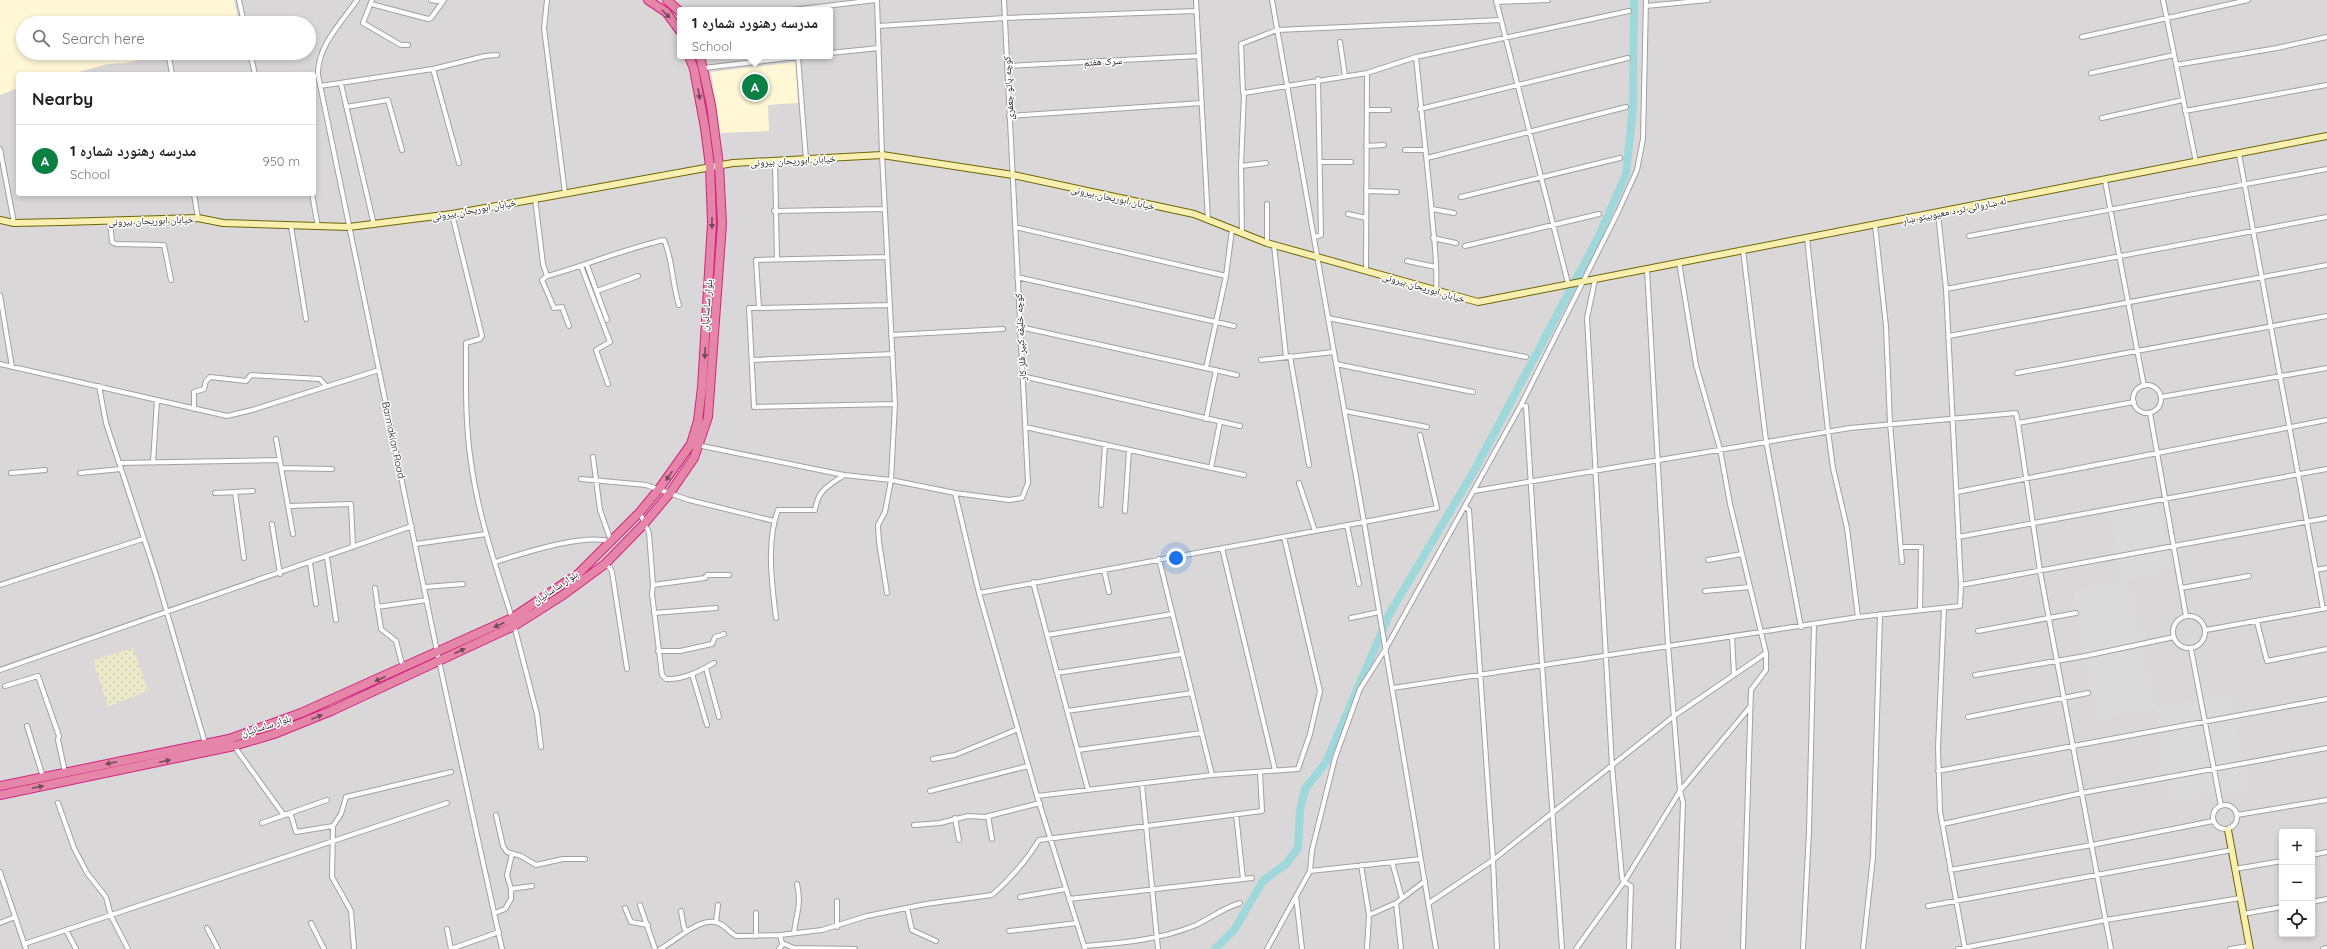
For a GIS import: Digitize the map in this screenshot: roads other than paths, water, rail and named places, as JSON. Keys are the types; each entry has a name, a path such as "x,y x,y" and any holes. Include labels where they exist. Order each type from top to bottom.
{"highway":[{"path":"648,0 666,12 677,27"},
{"path":"667,0 677,9"},
{"name":"بلوار ساسانیان","path":"513,622 578,574 640,512 695,445 702,387 712,223 710,166 694,69 690,59"},
{"name":"بلوار ساسانیان","path":"0,795 231,742 274,734 324,714 438,657 513,622 563,595 605,564 644,524 670,493 708,417 722,224 719,165 711,105 701,59"},
{"name":"بلوار ساسانیان","path":"0,786 205,743 231,742 302,714 404,668 438,657"}],"street":[{"path":"239,0 242,16"},
{"name":"Barmakian Road","path":"357,0 319,57 318,64 320,86 348,228 425,587 438,657 502,949"},
{"path":"431,0 443,1"},
{"path":"546,0 544,28 565,194"},
{"path":"817,7 876,0 882,155 895,404 891,480 885,512 878,525 879,542 887,593"},
{"name":"کوچه پاتو جعفری","path":"1004,0 1013,175"},
{"path":"1196,0 1208,220"},
{"path":"1272,0 1286,85 1319,258 1436,949"},
{"path":"1548,0 1496,1 1530,131 1552,225 1570,282"},
{"path":"1267,949 1310,872 1312,850 1335,758 1360,689 1386,648 1521,405 1637,170 1643,139 1646,0"},
{"path":"1646,6 1708,0"},
{"path":"2162,0 2196,162"},
{"path":"2082,37 2166,17 2248,0"},
{"path":"408,45 401,45 363,23 372,2 428,19 431,18 443,1"},
{"path":"878,26 1005,18 1196,11"},
{"path":"1243,93 1318,79 1367,73 1416,56 1629,11"},
{"path":"1242,234 1241,166 1243,93 1241,44 1278,30 1501,20"},
{"path":"2176,65 2276,48 2327,37"},
{"path":"1340,42 1345,76"},
{"path":"833,53 879,48"},
{"path":"320,86 433,69 485,56 496,55"},
{"path":"2091,73 2174,55"},
{"name":"سرک هفتم","path":"1007,66 1199,56"},
{"path":"1416,56 1420,109 1432,209 1436,290"},
{"path":"1420,109 1628,58"},
{"path":"704,68 781,59"},
{"path":"798,59 806,159"},
{"path":"170,60 172,72"},
{"path":"252,60 255,72"},
{"path":"433,69 459,163"},
{"path":"1366,270 1367,73"},
{"path":"1315,237 1321,236 1318,79"},
{"path":"341,84 374,225"},
{"path":"2185,112 2327,85"},
{"path":"346,107 388,100 402,150"},
{"path":"2102,118 2183,100"},
{"path":"1009,116 1202,103"},
{"path":"1427,158 1626,107"},
{"path":"1367,110 1389,110"},
{"name":"له ښاروالۍ تر د معیوبیتو ښار","path":"1582,280 1595,280 1679,262 2104,181 2327,136"},
{"path":"1366,146 1384,145"},
{"path":"0,149 14,222"},
{"path":"1405,150 1426,150"},
{"path":"2206,630 2256,622 2325,608 2316,570 2239,154"},
{"name":"خیابان ابوریحان بیرونی","path":"0,220 14,222 198,218 222,223 348,228 452,214 710,166 882,155 1013,175 1194,214 1267,243 1478,302 1582,280"},
{"path":"1461,197 1620,158"},
{"path":"775,161 774,210 777,259"},
{"path":"1320,162 1350,162"},
{"path":"1241,166 1266,163"},
{"path":"1969,236 2327,169"},
{"name":"کوچه خلیفه کبیر فلز کار","path":"955,493 1009,500 1022,498 1028,483 1013,175"},
{"path":"2104,181 2144,386"},
{"path":"1366,191 1397,192"},
{"path":"194,196 198,218"},
{"path":"312,196 318,226"},
{"path":"535,198 543,264 547,276"},
{"path":"1267,243 1268,204"},
{"path":"774,210 885,209"},
{"path":"1432,209 1454,213"},
{"path":"1392,688 1761,631 1801,627 1880,614 1962,605 1949,336 1938,213"},
{"path":"452,214 482,336 480,339 466,343 466,425 471,464 486,534 513,622 537,714 541,747"},
{"path":"1348,214 1366,218"},
{"path":"1465,246 1598,214"},
{"path":"1946,289 2327,217"},
{"path":"110,221 112,242 116,244 164,245 171,280"},
{"path":"1875,225 1886,326 1890,423 1902,547 1902,562"},
{"path":"292,226 306,319"},
{"path":"1015,227 1226,276"},
{"path":"1206,368 1226,276 1232,230"},
{"path":"1433,238 1456,243"},
{"path":"1808,238 1828,431 1833,468 1847,528 1858,617"},
{"path":"569,326 562,307 554,308 542,280 547,276 587,265 625,250 664,240 670,258 674,289 679,305"},
{"path":"1274,245 1288,356 1309,465"},
{"path":"1743,250 1766,441 1801,627"},
{"path":"759,308 756,260 887,257"},
{"path":"1407,261 1436,267"},
{"path":"1679,262 1696,365 1720,448 1730,504 1766,654 1766,670 1751,690 1743,949"},
{"path":"587,265 607,320"},
{"path":"582,266 610,342 596,350 608,384"},
{"path":"1949,336 2327,266"},
{"path":"1647,269 1668,645 1680,791 1683,802 1678,949"},
{"path":"597,291 638,276"},
{"path":"1017,277 1234,326"},
{"path":"1595,280 1587,318 1612,766 1624,882"},
{"path":"0,295 2,322 12,367"},
{"path":"890,305 749,308 754,408 895,404"},
{"path":"2017,373 2327,316"},
{"path":"1328,318 1526,357"},
{"path":"1020,327 1237,375"},
{"path":"891,335 1003,329"},
{"path":"1260,360 1334,352"},
{"path":"752,360 893,354"},
{"path":"0,364 227,416 379,370"},
{"path":"1336,364 1473,392"},
{"path":"2161,397 2327,368"},
{"path":"1206,419 1216,370"},
{"path":"194,409 194,392 204,389 206,381 210,378 246,381 251,375 320,379 326,386"},
{"path":"1022,376 1240,426"},
{"path":"99,386 106,423 167,612 205,743"},
{"path":"2144,386 2154,387 2161,397 2159,407 2150,413 2139,411 2134,402 2135,393 2144,386"},
{"path":"153,462 157,400"},
{"path":"2018,423 2134,402"},
{"path":"1521,405 1526,406 1532,482 1542,664 1558,874 1562,949"},
{"path":"1345,411 1427,427"},
{"path":"1474,491 1658,462 1720,448 1828,431 1890,423 2016,413 2040,571 2111,949"},
{"path":"2150,413 2155,452 2186,616"},
{"path":"1957,492 2155,452 2327,420"},
{"path":"1211,468 1220,422"},
{"path":"1025,427 1244,475"},
{"path":"980,593 1437,508 1420,435"},
{"path":"276,439 289,506 292,534"},
{"path":"1101,505 1104,444"},
{"path":"695,445 844,475 891,480 955,493 980,593 1028,766 1084,948 1157,938 1196,925 1229,906 1240,903"},
{"path":"1125,511 1129,450"},
{"path":"495,562 539,549 595,539 611,541 602,519 593,457"},
{"path":"119,463 279,460"},
{"path":"282,468 332,469"},
{"path":"80,473 121,469"},
{"path":"1958,537 2327,469"},
{"path":"11,473 46,470"},
{"path":"776,618 772,589 774,521 778,510 815,510 817,498 827,486 844,475"},
{"path":"581,479 646,485 753,517 774,521"},
{"path":"1299,483 1315,531"},
{"path":"215,494 253,491"},
{"path":"235,492 244,558"},
{"path":"289,506 351,504 353,547"},
{"path":"1465,507 1469,510 1479,674 1493,860 1497,949"},
{"path":"640,512 649,533 654,585 652,594 660,671 666,679 692,674 714,663"},
{"path":"1962,585 2327,518"},
{"path":"272,524 280,574"},
{"path":"1347,525 1360,584"},
{"path":"0,670 327,558 412,526"},
{"path":"416,544 486,534"},
{"path":"1037,796 1212,775 1298,769 1310,734 1320,691 1284,536"},
{"path":"0,585 144,539"},
{"path":"1902,547 1921,546 1920,610"},
{"path":"1222,548 1275,770"},
{"path":"1708,560 1742,554"},
{"path":"327,558 336,620"},
{"path":"1159,559 1212,775"},
{"path":"310,563 316,604"},
{"path":"605,564 612,572 627,669"},
{"path":"2316,570 2327,568"},
{"path":"1104,570 1109,592"},
{"path":"654,585 705,578 707,575 729,575"},
{"path":"2181,588 2249,576"},
{"path":"1033,582 1088,790"},
{"path":"425,587 463,584"},
{"path":"1705,591 1750,587"},
{"path":"375,588 381,629 396,641 404,668"},
{"path":"377,607 427,600"},
{"path":"654,613 716,608"},
{"path":"1944,608 1938,771 1940,811 1965,948"},
{"path":"1351,618 1379,612"},
{"path":"1978,631 2076,613"},
{"path":"1047,635 1172,614"},
{"path":"1863,949 1873,857 1880,614"},
{"path":"2186,616 2198,618 2206,630 2202,642 2191,649 2181,646 2174,637 2175,624 2186,616"},
{"path":"2256,622 2267,661 2327,649"},
{"path":"1803,949 1809,831 1814,624"},
{"path":"658,651 680,651 697,648 712,644 715,637 724,634"},
{"path":"1732,636 1734,675"},
{"path":"1975,675 2174,637"},
{"path":"2191,649 2221,806"},
{"path":"1057,673 1182,654"},
{"path":"1429,903 1493,860 1552,811 1612,766 1674,716 1766,654"},
{"path":"706,668 718,717"},
{"path":"692,674 707,725"},
{"path":"5,686 38,676 59,736 58,738 66,772"},
{"path":"1067,711 1192,693"},
{"path":"1968,717 2088,694"},
{"path":"1938,771 2327,699"},
{"path":"1576,949 1624,882 1680,791 1751,707"},
{"path":"27,726 43,777"},
{"path":"933,759 955,755 1018,729"},
{"path":"1078,750 1202,733"},
{"path":"231,742 283,814 291,816 296,832 333,826"},
{"path":"1943,824 2082,793 2214,770 2327,748"},
{"path":"930,791 1028,766"},
{"path":"354,949 351,911 332,877 333,826 341,814 346,797 451,772"},
{"path":"660,949 675,942 687,931 704,923 716,922 736,936 780,935 837,927 867,916 907,908 992,895 1020,864 1027,860 1039,840 1262,811 1260,772"},
{"path":"1142,784 1158,949"},
{"path":"262,823 283,814 327,800"},
{"path":"2237,815 2327,800"},
{"path":"58,803 74,848 87,873 106,897 111,916 128,949"},
{"path":"24,944 447,803"},
{"path":"914,825 940,823 955,818 988,816 1040,803"},
{"path":"2221,806 2233,808 2237,815 2235,824 2228,830 2218,828 2213,821 2215,810 2221,806"},
{"path":"1236,814 1243,879"},
{"path":"496,815 503,846 507,852 521,856 536,865 563,859 585,859"},
{"path":"988,816 992,839"},
{"path":"955,818 959,840"},
{"path":"1950,870 2092,846 2213,821"},
{"path":"2228,830 2249,947 2230,949"},
{"path":"1928,906 2232,850"},
{"path":"2315,854 2327,852"},
{"path":"495,913 508,906 511,889 507,875 512,854"},
{"path":"1310,872 1361,865 1421,860"},
{"path":"1392,862 1402,898"},
{"path":"2235,869 2279,862"},
{"path":"1361,865 1369,915 1367,949"},
{"path":"0,872 26,949"},
{"path":"1069,899 1252,878"},
{"path":"1369,915 1396,903 1425,881"},
{"path":"1624,882 1631,886 1629,949"},
{"path":"794,933 795,921 799,912 797,884"},
{"path":"511,889 532,886"},
{"path":"1020,897 1066,889"},
{"path":"1296,896 1302,949"},
{"path":"1958,949 2106,920 2240,898"},
{"path":"2315,901 2327,899"},
{"path":"837,901 837,927"},
{"path":"1396,903 1401,949"},
{"path":"640,905 655,949"},
{"path":"716,922 718,905"},
{"path":"625,908 631,922 648,925"},
{"path":"907,908 912,930 936,941"},
{"path":"2243,914 2279,908"},
{"path":"681,911 684,928 687,931"},
{"path":"756,913 756,936"},
{"path":"0,923 15,917"},
{"path":"311,923 324,949"},
{"path":"1009,931 1077,923"},
{"path":"207,928 218,949"},
{"path":"447,929 451,949 499,932"},
{"path":"66,930 76,949"},
{"path":"780,935 783,944"},
{"path":"779,949 783,944"},
{"path":"783,944 794,948 855,949"},
{"path":"2323,949 2327,948"}],"waterway":[{"path":"1215,949 1234,930 1263,881 1286,864 1298,848 1300,810 1305,789 1326,762 1390,613 1474,471 1598,238 1626,174 1633,107 1634,0"}],"place":[{"name":"مدرسه رهنورد شماره 1","path":"755,87"}]}
